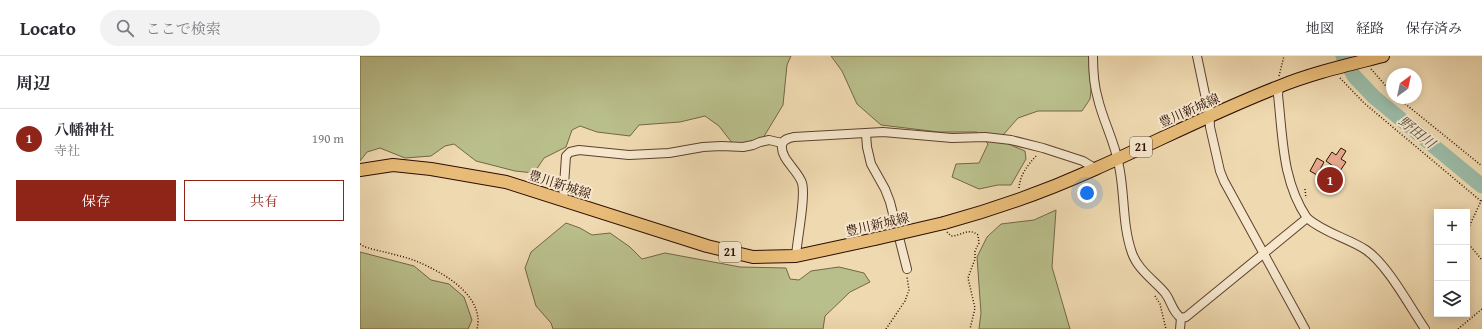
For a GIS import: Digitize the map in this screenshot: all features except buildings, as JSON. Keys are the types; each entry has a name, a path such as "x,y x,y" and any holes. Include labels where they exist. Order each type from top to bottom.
{"main road":[{"name":"豊川新城線","path":"360,170 393,165 431,168 506,182 707,246 753,257 796,256 944,223 991,210 1096,169 1209,116 1279,86 1336,68 1383,56"}],"street":[{"path":"1093,56 1097,98 1118,158 1128,235 1133,254 1142,270 1167,295 1176,314 1182,318 1186,318 1307,218"},
{"path":"1197,56 1209,108 1210,127 1220,171 1263,254 1305,329"},
{"path":"1279,86 1278,95 1286,170 1295,196 1307,218 1315,225 1367,250 1381,263 1425,329"},
{"path":"782,143 785,140 794,137 883,132 952,138 985,137 1011,140 1043,148 1083,161 1096,169"},
{"path":"866,134 866,147 890,202 907,269"},
{"path":"563,200 566,156 570,152 579,150 629,155 669,153 703,147 743,147 769,140 782,143"},
{"path":"782,143 782,151 800,176 803,186 803,199 796,256"},
{"path":"1180,329 1182,318"}],"path":[{"path":"1279,86 1278,78 1284,56"},
{"path":"1363,61 1386,86"},
{"path":"1336,68 1340,78 1364,104 1482,200 1470,225"},
{"path":"1405,104 1482,166"},
{"path":"1022,199 1019,189 1020,179 1028,165 1043,148"},
{"path":"944,223 947,233 951,236 956,236 967,231 974,231 978,235 979,243 975,251 975,259 968,278 975,308 970,329"},
{"path":"360,244 365,247 415,261 439,272 462,288 469,295 478,316 477,329"},
{"path":"1470,245 1482,260"},
{"path":"886,329 905,301 909,290 907,269"},
{"path":"1153,292 1160,304 1166,329"},
{"path":"1458,329 1482,309"}],"green space":[{"path":"360,56 791,56 787,65 783,105 763,138 747,145 733,144 719,126 705,116 680,122 639,125 630,136 597,132 580,126 572,130 566,147 544,158 534,173 515,171 476,161 454,144 445,146 431,156 405,158 380,148 367,152 360,161"},
{"path":"831,56 1090,56 1092,81 1090,99 1082,111 1038,111 1018,118 1003,135 1008,144 1025,151 1026,159 1011,185 998,185 979,189 952,177 956,164 979,163 988,144 977,132 939,132 881,125 857,104 842,71"},
{"path":"1056,210 1052,267 1070,329 979,329 981,313 977,257 987,237 1001,224 1034,220"},
{"path":"566,223 580,228 592,235 610,233 630,247 642,259 665,253 740,267 786,268 790,279 799,280 811,271 839,267 864,273 870,282 850,292 825,316 823,329 553,329 551,323 536,306 525,268 531,252"},
{"path":"360,252 414,266 431,280 449,284 464,297 472,320 468,329 360,329"}],"waterway":[{"name":"野田川","path":"1343,56 1354,76 1374,97 1482,186"}],"place":[{"name":"八幡神社","path":"1330,180"}]}
